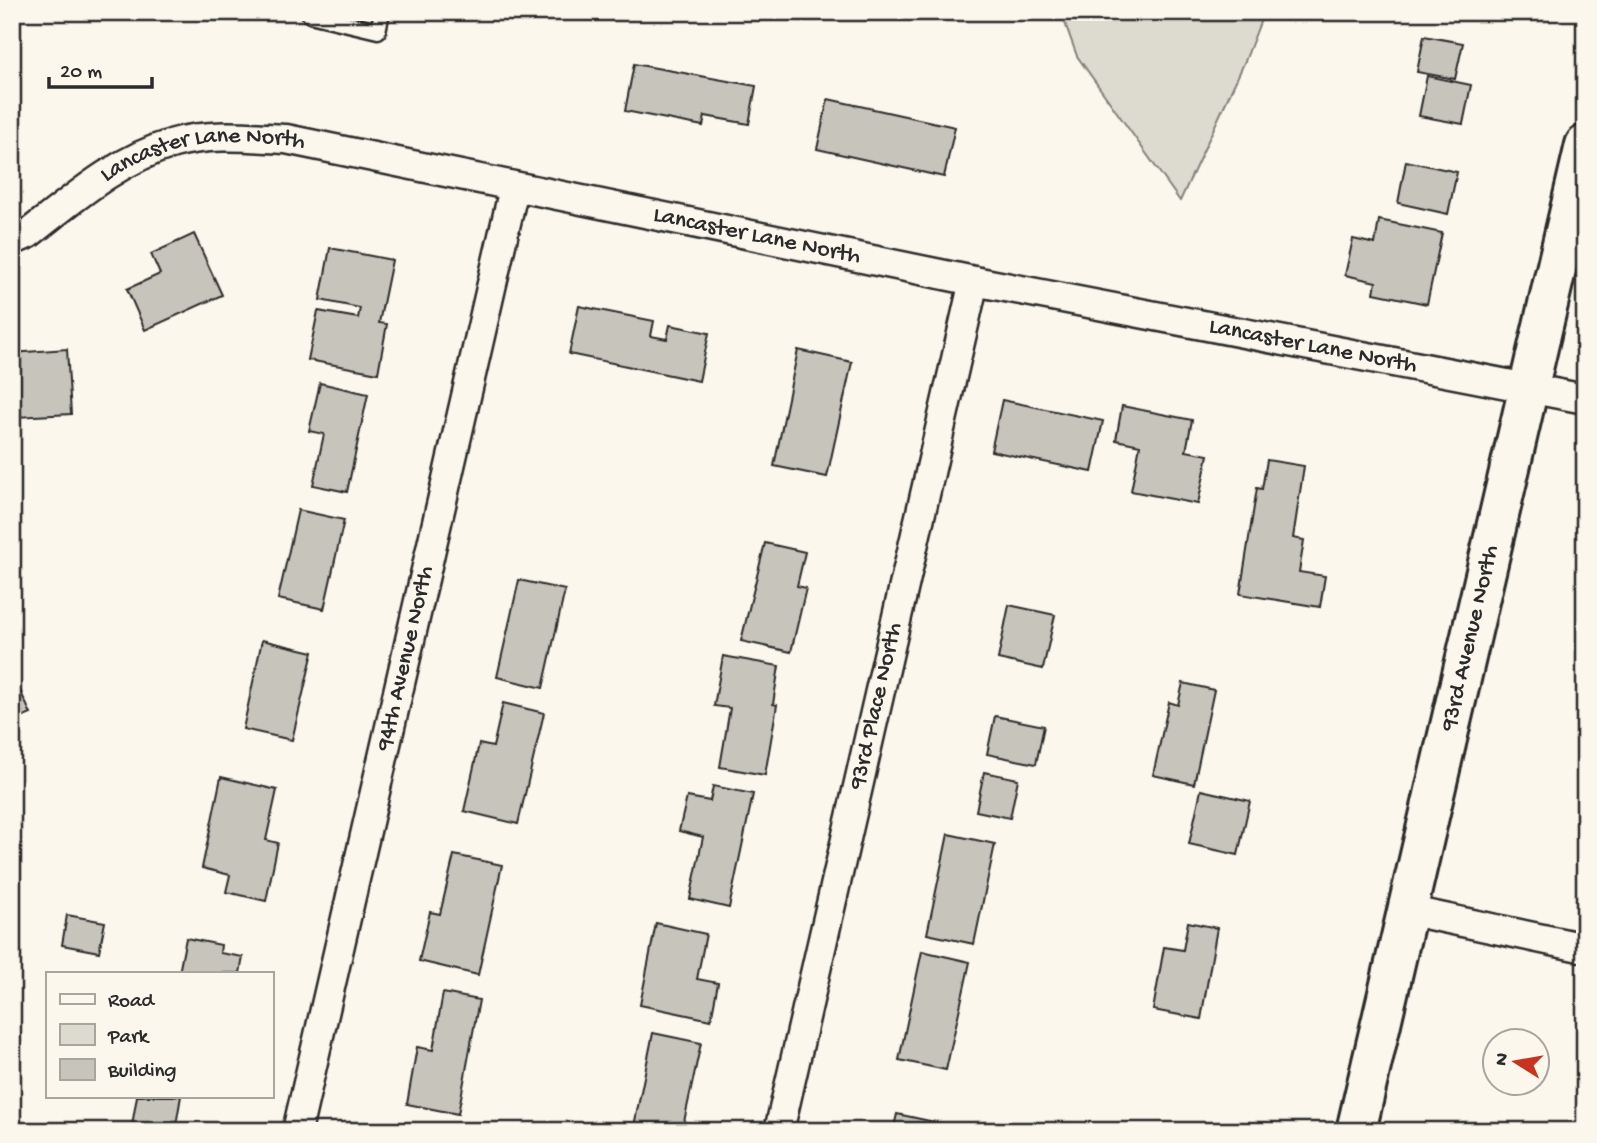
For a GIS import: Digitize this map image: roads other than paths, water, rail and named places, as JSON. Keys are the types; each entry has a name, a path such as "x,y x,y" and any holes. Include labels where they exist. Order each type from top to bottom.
{"street":[{"name":"Lancaster Lane North","path":"12,241 28,234 118,167 174,144 229,136 286,139 974,281 1585,399"},
{"name":"93rd Avenue North","path":"1356,1131 1585,145"},
{"name":"94th Avenue North","path":"297,1131 514,188"},
{"name":"93rd Place North","path":"779,1131 974,281"},
{"path":"1406,910 1585,948"}],"lane":[{"path":"311,12 310,15 378,31 382,12"}]}
